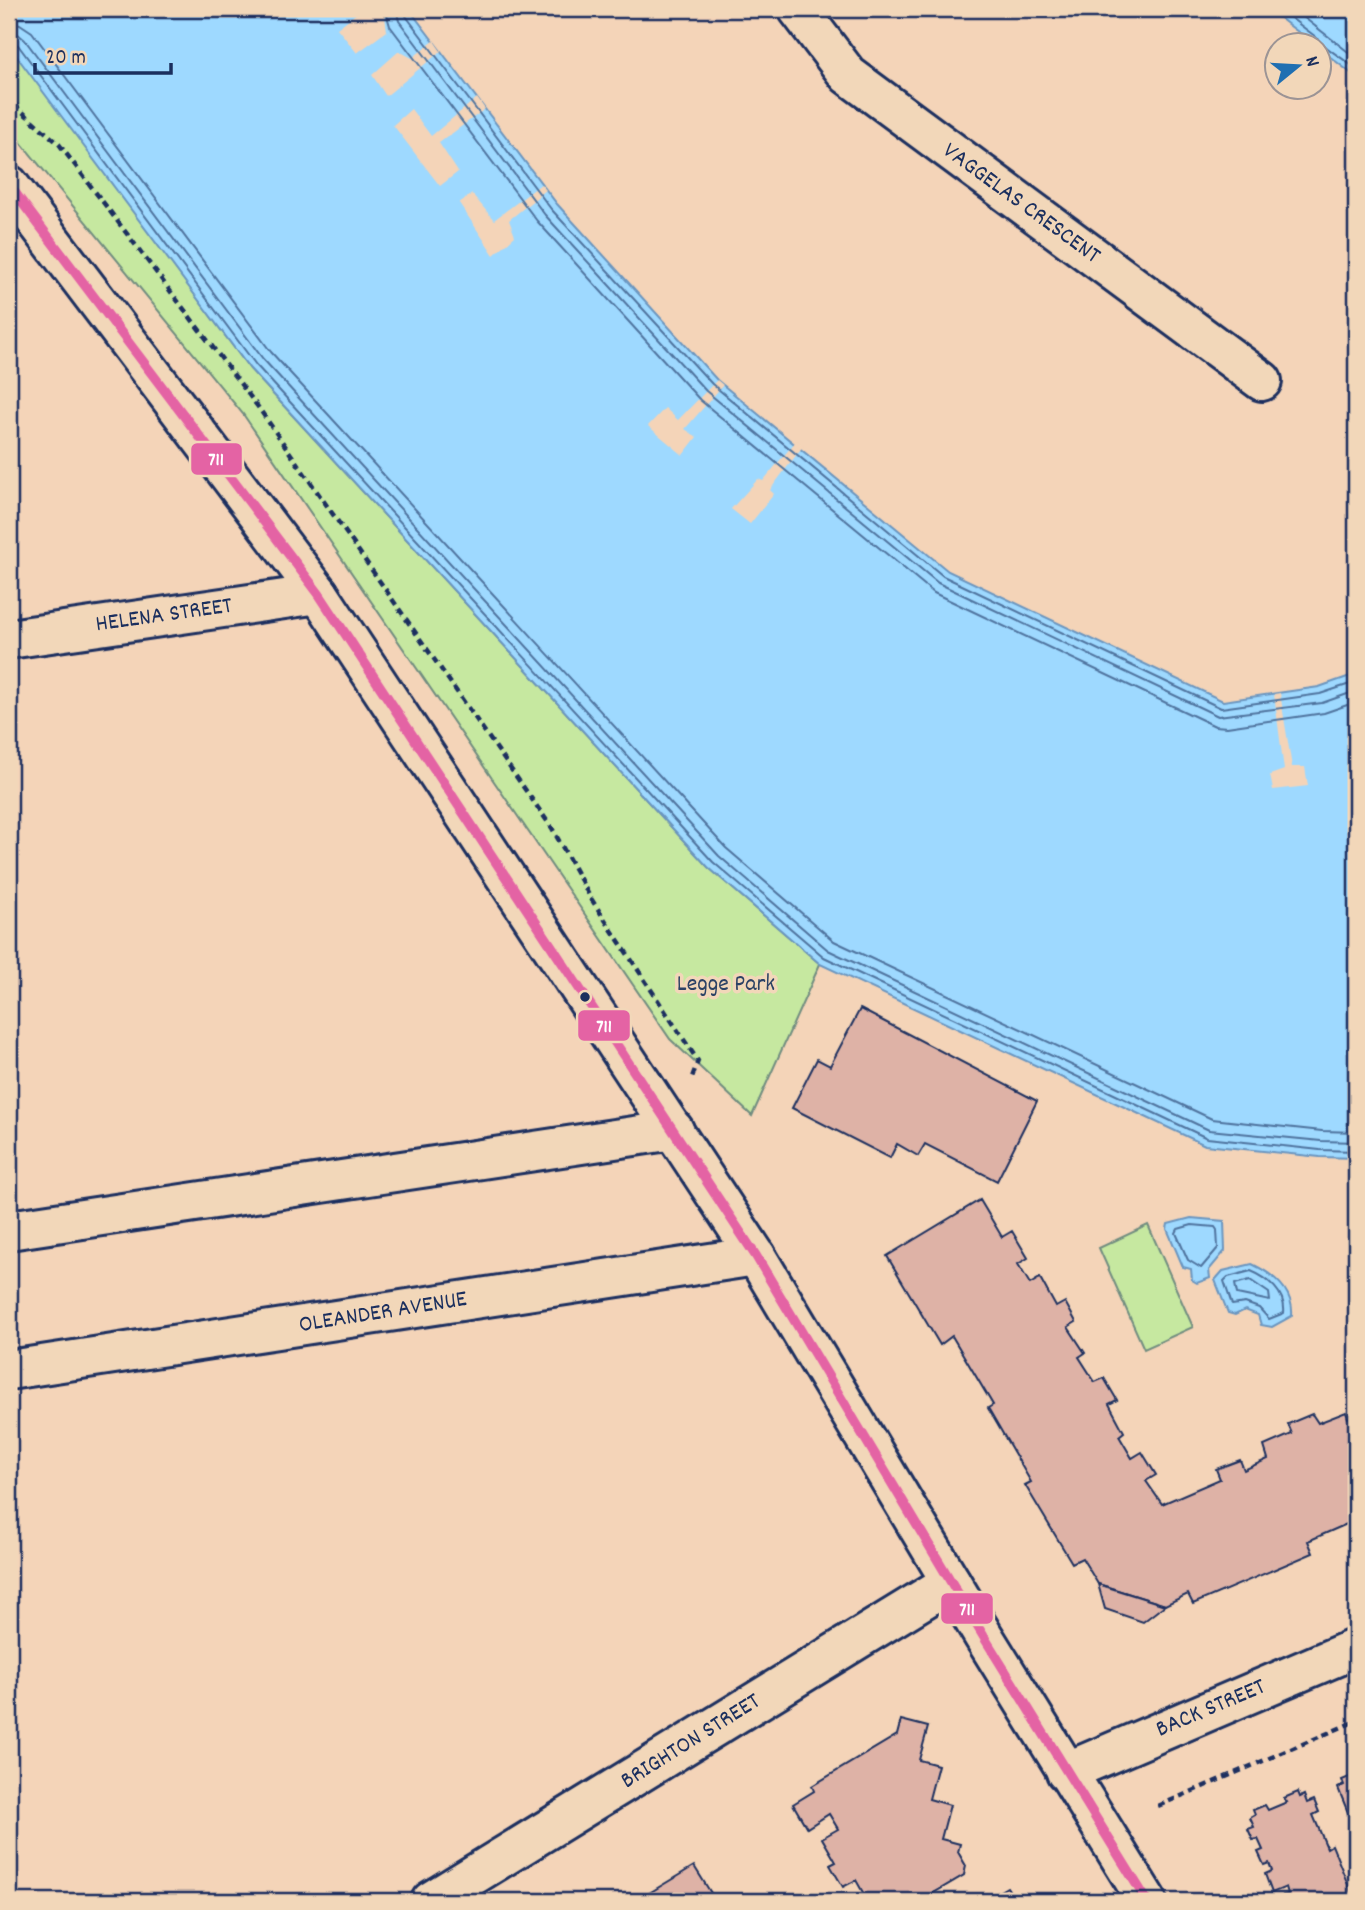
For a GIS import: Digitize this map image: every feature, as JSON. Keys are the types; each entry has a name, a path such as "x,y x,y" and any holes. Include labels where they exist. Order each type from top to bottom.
{"street":[{"name":"VAGGELAS CRESCENT","path":"798,9 848,75 1262,381"},
{"path":"9,185 318,594 674,1130 756,1256 951,1583 1147,1901"},
{"name":"HELENA STREET","path":"9,639 318,594"},
{"path":"9,1230 674,1130"},
{"name":"OLEANDER AVENUE","path":"9,1370 756,1256"},
{"name":"BRIGHTON STREET","path":"431,1901 951,1583"},
{"name":"BACK STREET","path":"1066,1772 1356,1647"}],"path":[{"path":"9,93 18,108 59,144 258,407 552,828 590,897 698,1061 674,1130"},
{"path":"1158,1806 1356,1721"}],"green space":[{"name":"Legge Park","path":"9,43 250,369 708,867 820,964 752,1116 670,1039 243,414 9,128"},
{"path":"1148,1225 1193,1327 1144,1349 1099,1248"}],"water":[{"path":"9,9 409,9 557,204 717,380 948,571 1223,701 1319,687 1356,674 1356,1158 1205,1145 820,964 708,867 250,369 12,50 9,43"},
{"path":"1268,9 1356,9 1356,77 1334,60 1334,32 1298,32"},
{"path":"1191,1218 1224,1221 1225,1251 1209,1270 1210,1278 1197,1283 1192,1280 1191,1269 1183,1267 1167,1229 1168,1224"},
{"path":"1252,1264 1281,1284 1290,1298 1292,1316 1272,1327 1261,1325 1258,1315 1245,1310 1235,1315 1228,1313 1215,1280 1223,1271"}],"pier":[{"path":"362,9 394,9 385,17 387,31 357,53 337,28"},
{"path":"434,41 441,51 386,96 372,75 399,51 412,58"},
{"path":"477,98 485,109 439,143 458,172 440,186 393,125 411,109 431,136"},
{"path":"541,184 546,190 509,220 515,236 494,255 459,203 472,194 494,220"},
{"path":"717,380 723,385 685,429 697,437 683,455 648,426 665,408 678,420"},
{"path":"796,441 803,446 770,490 774,494 750,524 731,509 758,479 763,481"},
{"path":"1280,693 1292,767 1305,767 1308,786 1273,790 1270,775 1284,770 1274,694"}],"building":[{"path":"860,1009 1037,1101 997,1181 925,1144 918,1156 897,1144 890,1158 792,1108 817,1059 830,1066"},
{"path":"980,1200 1002,1237 1012,1231 1028,1258 1018,1264 1030,1284 1040,1278 1056,1307 1065,1302 1076,1322 1068,1327 1085,1353 1079,1357 1095,1382 1104,1378 1117,1400 1109,1404 1124,1432 1119,1436 1132,1458 1142,1452 1156,1475 1146,1481 1162,1504 1220,1479 1216,1469 1240,1460 1244,1470 1268,1459 1264,1446 1292,1434 1288,1424 1312,1414 1318,1423 1346,1412 1348,1418 1356,1415 1356,1520 1308,1541 1313,1553 1193,1604 1188,1594 1165,1605 1098,1584 1082,1558 1072,1563 1025,1485 1031,1482 988,1408 993,1405 952,1336 940,1345 887,1256"},
{"path":"1098,1584 1165,1605 1143,1622 1105,1609"},
{"path":"901,1720 928,1727 919,1760 938,1765 929,1799 950,1805 941,1839 960,1844 958,1852 966,1866 964,1875 920,1901 856,1901 865,1896 856,1880 843,1887 830,1865 836,1862 822,1838 838,1829 829,1814 807,1828 793,1804 814,1791 812,1786 897,1735"},
{"path":"1354,1775 1356,1832 1338,1788 1344,1785 1342,1780"},
{"path":"1298,1792 1300,1797 1304,1795 1307,1803 1314,1800 1319,1812 1313,1815 1327,1848 1332,1845 1356,1901 1285,1901 1283,1895 1288,1894 1286,1887 1272,1893 1265,1874 1272,1871 1269,1863 1264,1865 1258,1852 1263,1850 1258,1839 1253,1840 1248,1829 1254,1827 1250,1818 1255,1815 1253,1810 1265,1805 1268,1810 1287,1802 1284,1798"},
{"path":"694,1866 716,1901 636,1901"},
{"path":"1007,1887 1016,1901 983,1901"}],"transit line":[{"name":"711","path":"9,185 319,594 756,1256 984,1637 1147,1901"}]}
